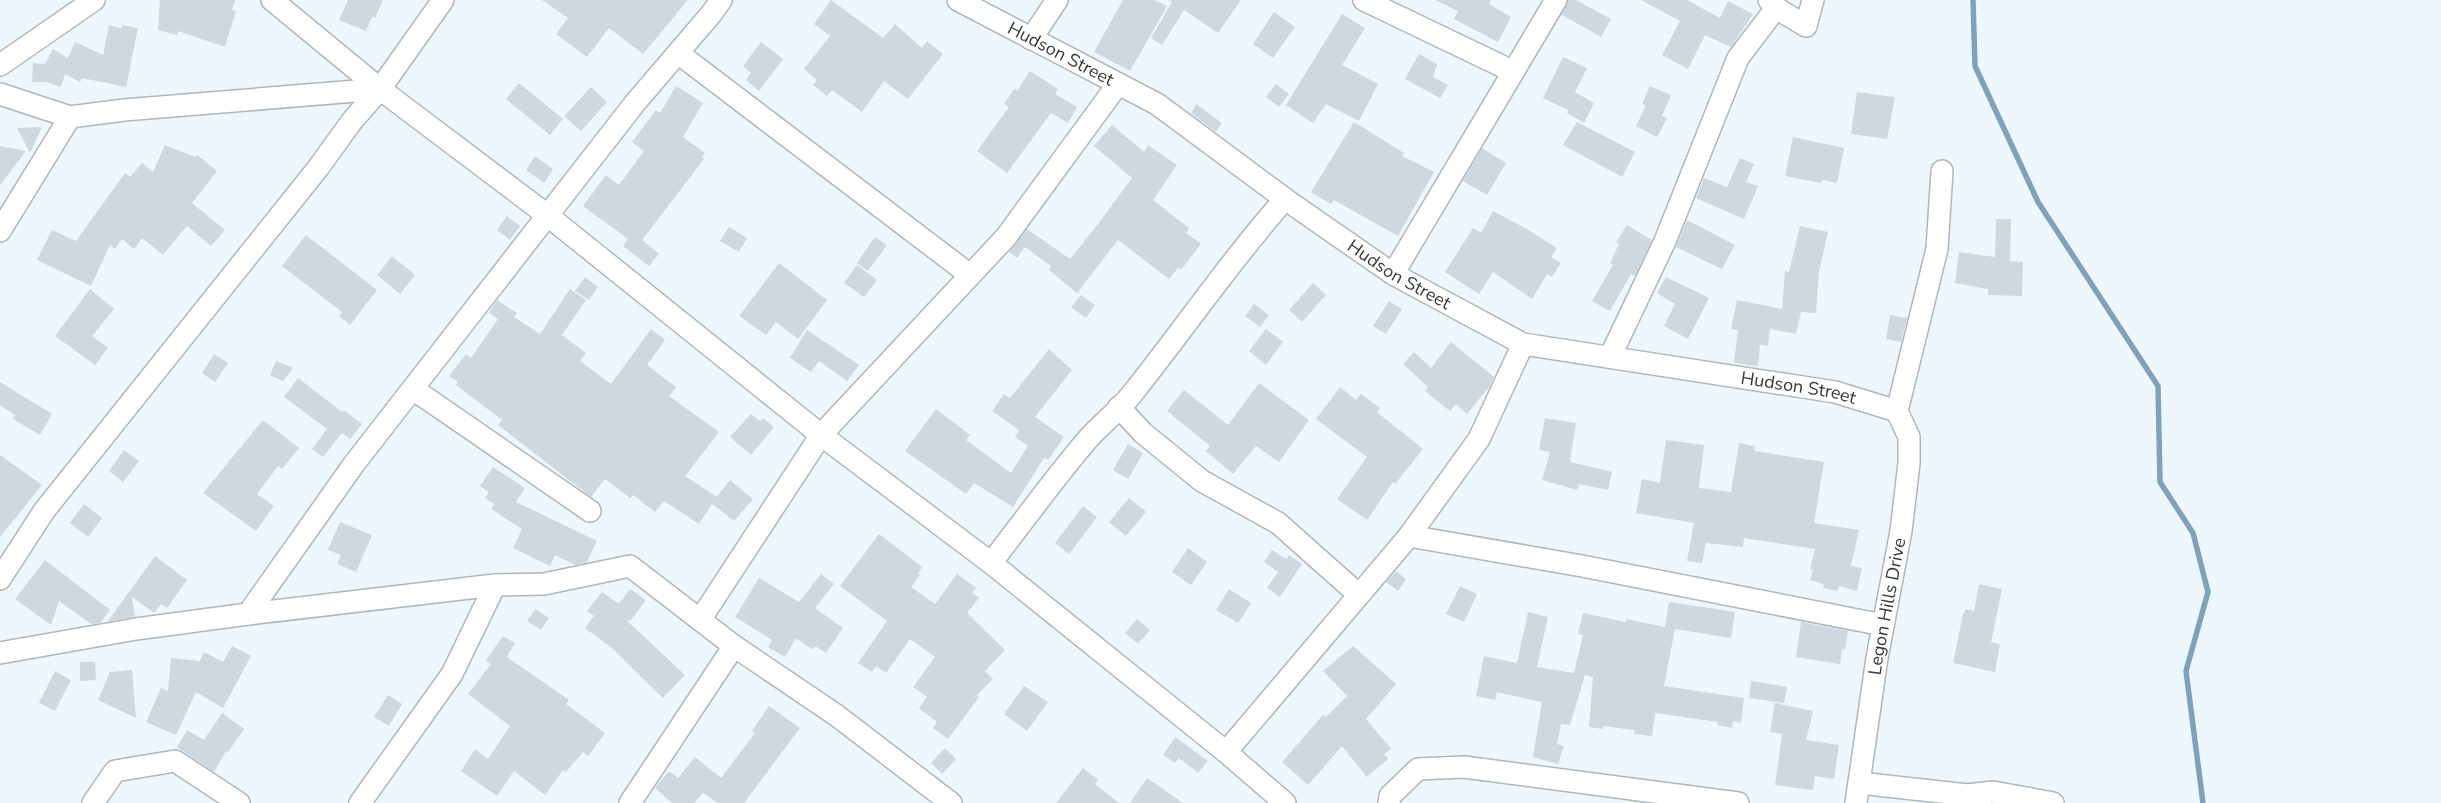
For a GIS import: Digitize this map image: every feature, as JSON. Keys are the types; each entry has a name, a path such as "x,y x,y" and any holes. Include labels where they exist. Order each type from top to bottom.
{"street":[{"path":"0,65 94,0"},
{"path":"272,0 380,89 547,215 821,435 991,563 1226,752 1285,803"},
{"path":"0,579 44,511 318,168 352,121 380,89 443,0"},
{"path":"248,614 354,464 547,215 721,0"},
{"name":"Hudson Street","path":"958,0 1157,104 1285,199 1393,274 1523,344 1835,392 1897,411"},
{"path":"1031,38 1057,0"},
{"path":"1364,0 1512,71"},
{"path":"1393,274 1512,71 1556,0"},
{"path":"1610,356 1665,241 1738,58 1772,4 1806,26 1813,0"},
{"path":"678,53 970,275"},
{"path":"700,620 821,435 1006,237 1118,84"},
{"path":"0,94 70,117 124,110 380,89"},
{"path":"0,231 70,117"},
{"path":"1897,411 1937,249 1942,171"},
{"path":"991,563 1088,439 1131,395 1210,290 1225,274 1245,244 1285,199"},
{"path":"1226,752 1409,536 1479,439 1523,344"},
{"path":"413,389 590,511"},
{"path":"1119,407 1143,433 1202,481 1278,523 1359,595"},
{"name":"Legon Hills Drive","path":"1858,793 1883,625 1901,531 1909,463 1909,437 1897,411"},
{"path":"1409,536 1582,566 1883,625"},
{"path":"0,653 136,629 248,614 495,585 544,584 630,566 734,646 836,715 951,803"},
{"path":"360,803 452,674 495,585"},
{"path":"630,803 734,646"},
{"path":"93,803 115,771 175,762 238,803"},
{"path":"1389,803 1390,796 1418,769 1464,767 1644,796 1738,803"},
{"path":"1858,793 1968,795 1993,792 2053,803"}],"building":[{"path":"160,0 235,0 232,10 236,11 225,47 178,31 177,35 158,30"},
{"path":"348,0 383,0 375,18 372,17 366,31 339,20"},
{"path":"542,0 688,0 643,54 609,28 587,57 556,34 568,18"},
{"path":"831,0 883,38 895,24 922,48 927,41 943,54 908,99 884,81 862,112 832,90 827,96 813,85 817,80 804,69 830,36 814,24"},
{"path":"1123,0 1154,0 1167,6 1130,71 1094,52"},
{"path":"1169,0 1241,0 1218,33 1184,10 1162,45 1151,38 1172,2"},
{"path":"1435,0 1491,0 1489,4 1511,17 1498,42 1454,19 1458,11"},
{"path":"1568,0 1576,0 1611,19 1601,37 1562,15"},
{"path":"1641,0 1687,0 1720,18 1728,1 1753,14 1731,47 1705,35 1688,69 1662,55 1680,21"},
{"path":"1274,12 1295,27 1273,58 1253,44"},
{"path":"1342,14 1365,28 1342,65 1378,84 1359,121 1326,104 1313,123 1286,105"},
{"path":"109,25 121,28 122,25 138,28 126,87 82,78 80,82 65,74 61,87 47,82 32,82 33,63 45,64 53,49 68,58 75,42 103,55"},
{"path":"761,42 783,59 759,91 746,80 751,73 743,66"},
{"path":"1419,54 1437,64 1433,77 1448,85 1440,98 1405,79"},
{"path":"1563,57 1587,68 1575,92 1594,103 1584,123 1567,113 1568,110 1543,98"},
{"path":"1030,71 1058,89 1055,94 1077,107 1068,123 1051,113 1007,173 977,151 1009,107 1004,104 1014,89 1017,91"},
{"path":"519,83 563,119 550,135 506,99"},
{"path":"1276,84 1289,94 1279,107 1266,97"},
{"path":"676,86 703,103 683,137 705,153 702,157 704,159 642,240 659,254 649,266 623,246 628,239 583,206 606,175 619,185 644,151 632,142 656,110 660,113"},
{"path":"1650,86 1671,95 1662,116 1667,118 1657,137 1636,126 1646,106 1642,104"},
{"path":"591,87 607,102 581,131 564,116"},
{"path":"1857,92 1895,97 1887,139 1851,134"},
{"path":"1196,104 1222,123 1216,132 1191,113"},
{"path":"1354,122 1404,153 1402,156 1434,172 1398,236 1334,200 1331,204 1311,192"},
{"path":"1577,122 1635,152 1622,177 1563,145"},
{"path":"1112,125 1144,152 1148,145 1177,165 1153,200 1189,228 1186,233 1201,244 1181,270 1178,268 1169,279 1118,240 1077,293 1049,270 1051,266 1025,247 1017,258 1009,252 1027,229 1070,259 1132,178 1094,146"},
{"path":"42,127 30,153 17,128"},
{"path":"1793,137 1844,148 1837,183 1822,180 1821,183 1785,176"},
{"path":"165,145 195,157 197,155 217,171 192,203 225,230 211,246 187,226 163,255 142,238 134,249 122,239 115,249 110,245 91,286 37,260 52,230 76,241 125,173 130,177 142,163 153,172"},
{"path":"0,146 26,151 0,185"},
{"path":"1482,148 1506,163 1487,195 1463,181"},
{"path":"535,156 553,169 544,183 526,170"},
{"path":"1740,158 1754,164 1746,182 1758,186 1744,219 1696,198 1704,178 1727,187"},
{"path":"1493,211 1557,248 1551,257 1561,263 1552,277 1547,274 1532,299 1493,272 1479,294 1445,272 1473,228 1481,233"},
{"path":"507,216 520,226 510,240 497,230"},
{"path":"1996,219 2011,219 2010,261 2023,262 2022,296 1988,295 1988,289 1955,283 1959,252 1995,257"},
{"path":"1687,220 1735,245 1722,269 1676,247"},
{"path":"1627,225 1652,240 1635,276 1631,274 1610,311 1592,301 1613,265 1610,263 1619,244 1616,242"},
{"path":"1800,226 1828,232 1819,271 1816,313 1801,312 1796,334 1770,329 1768,346 1760,345 1758,366 1734,363 1738,330 1731,329 1737,300 1782,309 1785,271 1789,272"},
{"path":"729,227 747,238 739,252 720,241"},
{"path":"306,235 377,290 350,325 339,316 342,312 282,266"},
{"path":"875,237 887,245 868,271 857,263"},
{"path":"392,256 415,275 400,294 377,275"},
{"path":"779,263 827,300 798,339 776,322 766,335 739,316"},
{"path":"857,265 877,280 864,297 844,283"},
{"path":"585,277 598,287 589,300 575,291"},
{"path":"1666,277 1709,298 1688,339 1664,326 1675,304 1657,293"},
{"path":"1313,283 1326,295 1302,322 1289,310"},
{"path":"90,289 114,309 92,336 108,348 95,365 55,336"},
{"path":"570,289 586,300 562,335 586,353 580,361 611,384 651,329 665,340 647,365 676,387 669,396 719,432 685,476 717,497 730,480 753,499 734,521 712,504 699,524 664,501 655,512 633,495 630,498 605,479 591,497 498,425 502,420 456,385 458,382 449,376 466,354 471,358 498,319 489,313 497,300 517,313 514,317 540,334"},
{"path":"1081,295 1095,305 1086,318 1071,307"},
{"path":"1389,301 1402,309 1386,334 1373,326"},
{"path":"1254,304 1269,315 1260,327 1245,316"},
{"path":"1890,315 1907,318 1901,342 1886,339"},
{"path":"1266,329 1283,342 1266,365 1249,351"},
{"path":"807,330 859,365 847,381 819,361 811,372 790,358"},
{"path":"1451,342 1494,377 1489,387 1467,414 1456,404 1450,411 1425,391 1428,387 1403,364 1414,352 1431,368"},
{"path":"1049,349 1072,370 1035,417 1064,437 1048,460 1044,458 1013,507 974,483 966,494 905,451 936,409 970,435 966,440 1011,473 1028,446 1015,437 1019,430 992,411 1004,394 1010,398"},
{"path":"214,354 228,363 215,382 202,373"},
{"path":"276,361 293,368 283,381 270,375"},
{"path":"298,378 342,412 344,410 362,424 350,439 342,433 323,457 312,449 327,429 284,397"},
{"path":"0,382 52,414 40,435 13,419 15,415 0,405"},
{"path":"1259,383 1309,420 1279,462 1256,446 1233,474 1206,451 1210,446 1167,411 1184,390 1228,425"},
{"path":"1340,387 1356,400 1361,394 1380,408 1377,412 1423,449 1395,484 1393,482 1367,520 1337,499 1367,457 1316,419"},
{"path":"751,414 760,421 763,418 774,427 751,455 730,437"},
{"path":"1545,418 1576,423 1570,462 1612,472 1608,490 1579,484 1577,490 1542,480 1550,452 1539,450"},
{"path":"263,420 299,448 282,469 278,466 257,494 274,506 256,531 203,493"},
{"path":"1666,440 1704,445 1699,488 1731,492 1739,443 1755,446 1754,451 1824,462 1814,523 1859,530 1851,566 1862,568 1857,591 1839,586 1837,591 1823,588 1824,584 1810,580 1813,570 1810,569 1815,549 1744,538 1743,547 1706,543 1702,563 1687,561 1694,523 1636,513 1642,479 1660,483"},
{"path":"1128,444 1143,453 1128,479 1113,470"},
{"path":"124,450 139,461 123,482 109,471"},
{"path":"0,455 42,485 0,537"},
{"path":"493,467 525,488 516,502 597,541 587,562 575,565 555,555 550,566 513,548 522,529 491,509 494,504 485,498 489,492 480,486"},
{"path":"1129,498 1146,512 1126,536 1109,522"},
{"path":"84,504 102,518 88,537 70,523"},
{"path":"1083,506 1097,517 1069,554 1055,543"},
{"path":"340,522 372,535 356,572 337,564 341,555 328,550"},
{"path":"879,534 922,567 918,574 920,575 911,587 935,604 957,574 976,588 972,593 979,598 967,613 1005,650 985,671 993,679 977,695 979,697 948,739 933,728 937,722 919,708 927,697 913,687 935,657 910,639 886,673 876,666 872,672 858,663 887,621 840,586"},
{"path":"1188,548 1207,562 1191,585 1172,572"},
{"path":"1272,550 1286,559 1289,555 1302,564 1280,597 1267,588 1278,572 1264,562"},
{"path":"155,556 187,580 167,608 161,604 154,613 132,597 135,617 108,621"},
{"path":"45,560 110,610 100,623 91,624 59,601 51,625 15,599"},
{"path":"1396,571 1406,579 1398,591 1386,582"},
{"path":"821,574 834,584 815,608 843,628 826,653 815,646 813,650 796,638 785,657 768,647 772,640 735,617 759,578 799,602"},
{"path":"1979,584 2002,589 1991,642 2000,644 1995,672 1953,663 1963,614 1966,609 1974,611"},
{"path":"1460,586 1477,594 1464,622 1446,614"},
{"path":"630,589 646,600 630,621 625,619 685,675 663,698 612,648 585,628 594,616 587,611 602,592 619,604"},
{"path":"1229,589 1251,603 1238,623 1216,610"},
{"path":"1669,602 1735,612 1731,638 1675,629 1664,686 1744,698 1741,723 1733,721 1732,728 1717,725 1718,722 1655,713 1652,736 1634,734 1634,730 1603,726 1603,729 1589,727 1593,677 1585,675 1570,725 1561,724 1557,744 1564,746 1558,764 1533,757 1542,702 1497,692 1495,700 1476,696 1484,656 1517,663 1528,612 1548,617 1537,667 1574,673 1583,635 1578,634 1583,613 1625,622 1626,619 1665,627"},
{"path":"535,609 549,618 541,630 527,621"},
{"path":"1137,619 1150,630 1138,644 1125,633"},
{"path":"1801,622 1848,631 1845,650 1842,649 1840,664 1796,657"},
{"path":"503,636 515,643 507,657 569,700 566,704 605,733 588,756 583,752 566,772 563,770 545,795 514,771 497,796 461,771 475,749 488,759 510,726 468,694 491,664 486,660"},
{"path":"232,646 251,656 223,708 196,692 176,735 146,722 161,688 168,691 171,658 200,661 204,652 223,662"},
{"path":"1353,646 1396,684 1366,719 1391,749 1384,754 1388,759 1367,777 1342,746 1308,785 1282,762 1323,715 1326,717 1347,696 1323,671"},
{"path":"80,662 95,662 96,680 80,681"},
{"path":"132,670 136,718 98,700 110,672"},
{"path":"55,671 71,680 55,711 39,703"},
{"path":"1751,681 1787,687 1784,703 1749,698"},
{"path":"1024,686 1048,702 1027,731 1004,714"},
{"path":"388,695 402,704 389,726 374,717"},
{"path":"1775,703 1813,711 1806,740 1839,745 1834,779 1815,776 1813,790 1775,785 1782,734 1770,732"},
{"path":"769,706 800,728 744,803 718,803 703,793 694,803 672,803 655,788 669,771 678,778 695,757 721,778 755,733 752,731"},
{"path":"222,713 244,729 228,752 226,751 214,772 177,747 187,730 204,740"},
{"path":"1175,737 1208,761 1198,773 1179,758 1175,763 1163,755"},
{"path":"945,748 956,759 942,774 931,763"},
{"path":"1083,768 1098,780 1095,784 1119,803 1056,803"},
{"path":"1147,778 1183,803 1130,803"}],"waterway":[{"path":"1973,0 1975,66 2038,202 2158,386 2160,482 2193,533 2208,592 2186,671 2203,803"}]}
